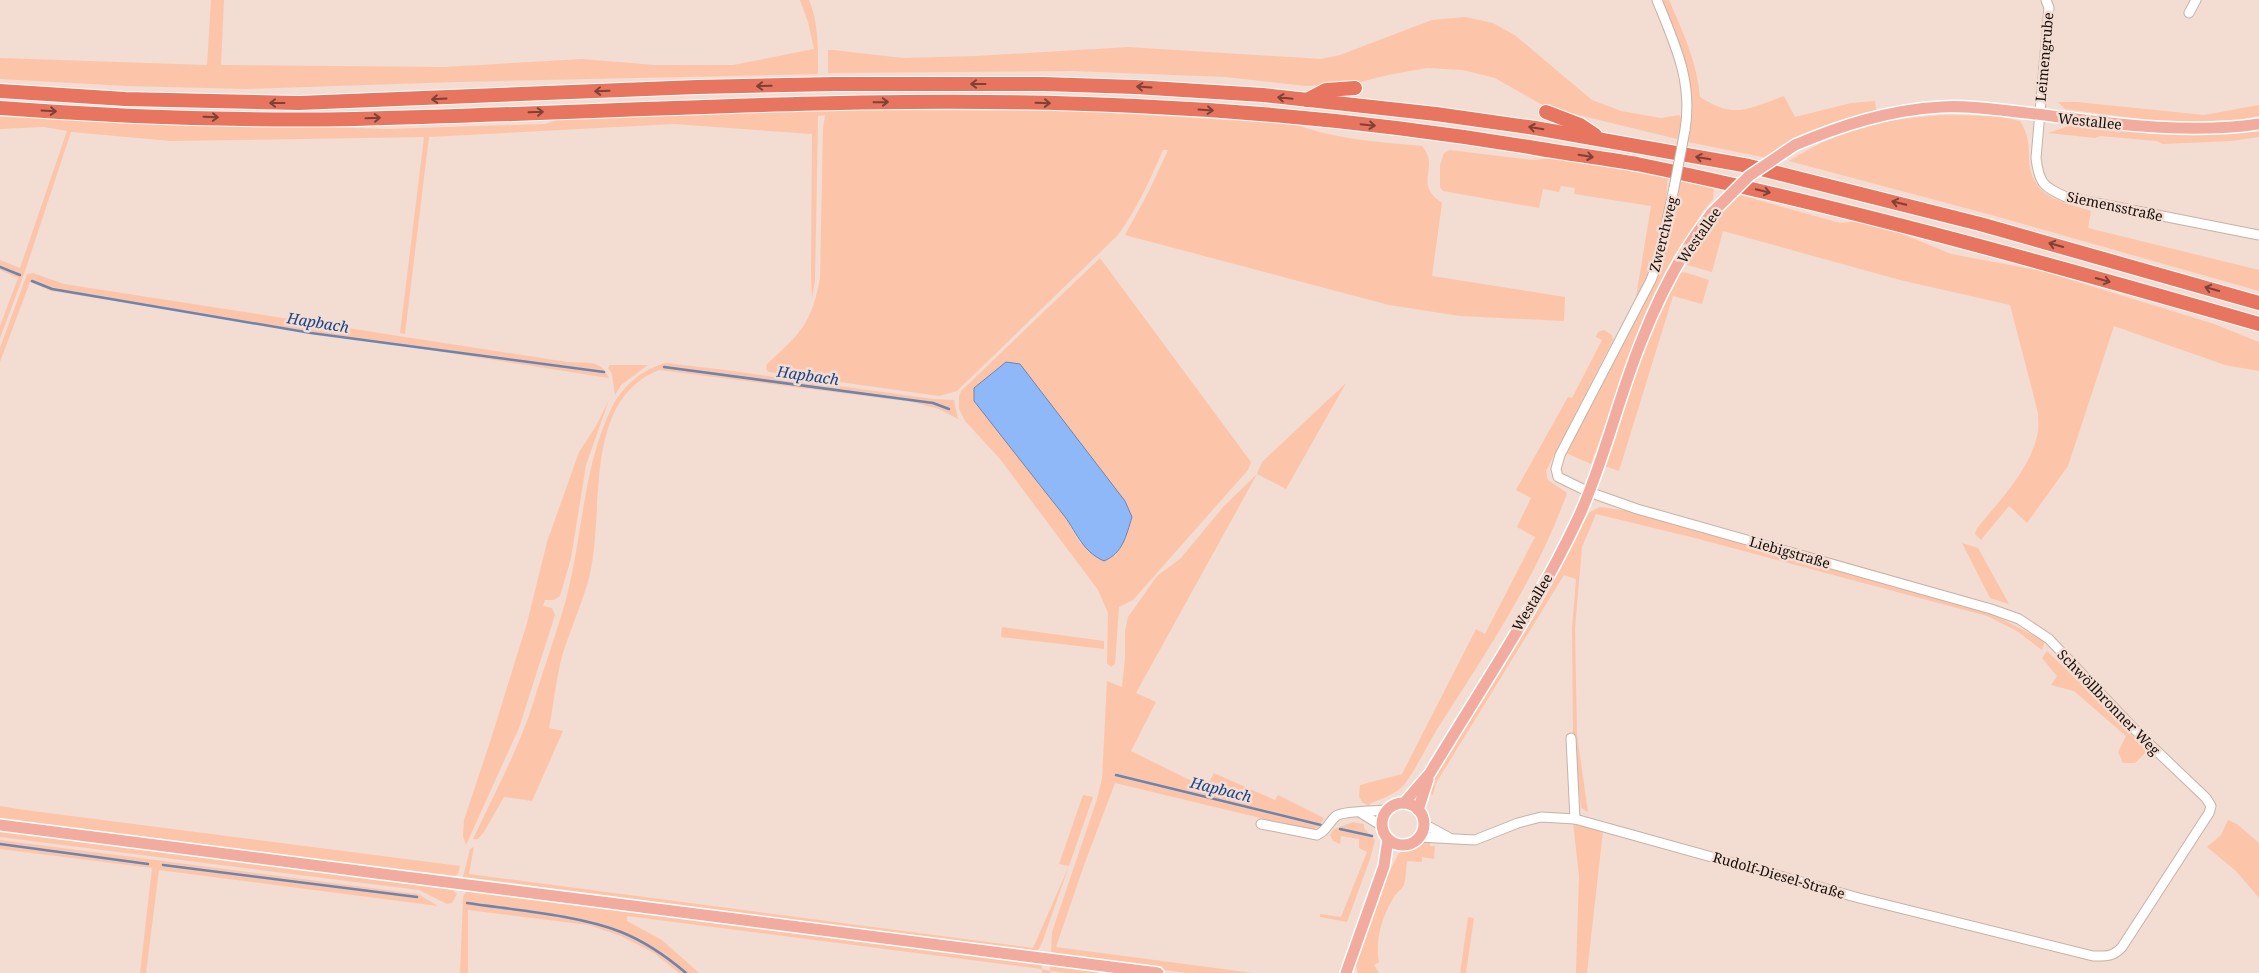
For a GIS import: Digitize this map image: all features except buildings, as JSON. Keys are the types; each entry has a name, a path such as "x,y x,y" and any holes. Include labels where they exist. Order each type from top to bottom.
{"highway":[{"path":"0,91 124,99 299,103 813,84 1044,84 1135,87 1306,100 1446,116 1602,139 1749,166 1886,199 2259,303"},
{"path":"1306,100 1326,90 1355,88"},
{"path":"0,108 133,116 298,119 832,103 1033,102 1136,106 1334,121 1474,138 1629,163 1757,190 1981,246 2259,324"},
{"path":"1546,112 1580,125 1602,139"}],"main road":[{"name":"Westallee","path":"1404,802 1430,773 1556,561 1589,492 1640,343 1657,303 1696,234 1712,213 1749,176 1794,145 1828,130 1866,118 1900,111 1942,107 1985,108 2164,129 2232,128 2259,124"},
{"name":"Westallee","path":"1418,810 1430,773"},
{"path":"1346,973 1384,866 1388,839 1382,826 1383,816 1391,806 1404,802 1418,810 1424,824 1419,837 1411,843 1402,845 1388,839"},
{"path":"0,825 1158,973"},
{"path":"1384,866 1402,845"}],"street":[{"name":"Zwerchweg","path":"1589,492 1558,477 1556,469 1560,455 1651,280 1658,262 1688,110 1684,69 1657,0"},
{"name":"Leimengrube","path":"2039,115 2049,8 2046,0"},
{"path":"2189,13 2196,0"},
{"name":"Siemensstraße","path":"2039,115 2036,158 2038,173 2041,182 2050,190 2066,197 2259,235"},
{"name":"Liebigstraße","path":"1589,492 1637,509 1992,608"},
{"name":"Schwöllbronner Weg","path":"1992,608 2018,619 2049,639 2140,735 2206,798 2210,806 2209,813 2122,947 2116,954 2110,956"},
{"path":"1571,738 1575,819"},
{"path":"1261,824 1317,835 1325,832 1336,816 1344,812 1361,813 1386,810"},
{"path":"1361,813 1382,826"},
{"name":"Rudolf-Diesel-Straße","path":"1419,837 1475,840 1518,823 1541,817 1575,819 1868,900 2093,956 2110,956"},
{"name":"Rudolf-Diesel-Straße","path":"1424,824 1450,838"}],"shaded area":[{"path":"211,0 224,0 221,65 444,67 582,59 655,65 733,65 814,49 808,22 800,0 809,0 816,27 818,74 247,89 127,86 0,79 0,58 207,65"},
{"path":"1657,0 1669,0 1693,59 1700,97 1712,104 1733,110 1742,110 1784,96 1795,117 1851,103 1875,101 1877,116 1772,159 1683,141 1684,69"},
{"path":"1465,17 1493,23 1516,36 1592,100 1621,111 1661,118 1679,115 1682,119 1677,139 1546,107 1495,78 1463,70 1427,68 1352,84 1306,86 1225,77 1072,71 828,73 828,50 903,58 976,56 1128,47 1321,59 1340,55 1432,20"},
{"path":"2058,102 2077,102 2204,115 2259,105 2259,116 2237,122 2173,122 2065,109"},
{"path":"827,110 1079,111 1294,124 1341,136 1422,146 1429,161 1427,182 1429,189 1433,196 1442,203 1432,276 1565,297 1564,321 1460,316 1389,305 1125,235 1149,191 1168,150 1163,150 1137,205 1118,235 957,391 939,396 769,372 766,369 767,364 803,327 817,293 820,278 823,129 825,115 818,116 815,280 812,298 812,134 674,124 429,137 405,334 400,333 424,137 171,141 71,132 24,274 0,338 0,326 18,278 0,270 0,260 20,268 67,131 44,127 0,129 0,117 387,129 545,124 563,118"},
{"path":"1945,115 1997,116 2020,121 2028,139 2031,171 2035,181 2041,189 2058,200 2091,211 2088,228 2259,270 2259,291 1988,214 1789,161 1828,140 1864,127 1902,119"},
{"path":"2071,125 2141,132 2189,134 2236,133 2259,130 2259,137 2231,141 2163,144 2157,141 2100,136 2095,138 2048,133"},
{"path":"1450,150 1532,160 1558,158 1668,178 1657,254 1648,280 1636,297 1651,206 1574,194 1575,188 1561,186 1559,192 1543,189 1539,208 1443,191 1440,187 1440,165 1444,153"},
{"path":"1678,180 1714,187 1713,199 1703,211 1678,254 1635,344 1591,464 1566,453 1654,279"},
{"path":"1740,195 1840,223 1869,220 1951,254 2042,271 2214,324 2259,342 2259,371 2225,365 2114,326 2068,466 2027,523 2009,506 1981,540 1975,534 1977,528 2005,495 2022,471 2029,459 2038,430 2038,413 2010,305 1900,280 1723,231 1712,272 1687,265 1688,256 1699,236"},
{"path":"1100,258 1251,462 1248,470 1133,600 1119,607 1115,664 1111,667 1107,663 1108,613 1098,590 1000,459 965,421 959,409 961,391","holes":["1065,517 1132,517 1126,537 1115,556 1080,543"]},
{"path":"1684,272 1709,280 1702,304 1673,296 1619,471 1605,466 1616,437 1644,345 1676,275"},
{"path":"33,273 64,284 567,362 592,363 601,367 609,378 51,291 30,282 0,362 0,348 27,274"},
{"path":"1604,330 1612,335 1613,340 1546,471 1548,480 1567,493 1542,553 1511,611 1409,778 1397,791 1371,803 1369,806 1362,802 1359,796 1360,785 1402,774 1476,629 1485,634 1535,537 1517,527 1531,498 1516,490 1568,397 1572,398 1602,340 1596,337 1598,332"},
{"path":"666,363 933,399 954,400 958,419 939,409 912,402 659,370 634,385 618,406 607,432 601,461 594,551 589,578 563,653 549,728 563,731 532,801 504,797 484,832 478,839 473,839 524,729 557,630 571,578 589,479 602,430 616,399 628,385 649,369"},
{"path":"610,365 648,365 621,385 615,395 612,374 608,368"},
{"path":"1346,383 1286,489 1257,474 1262,462"},
{"path":"609,400 586,465 571,558 560,596 554,600 545,600 543,606 552,608 555,615 519,728 466,845 463,836 464,820 527,623 547,542 579,452 596,426"},
{"path":"1257,474 1136,693 1156,702 1131,751 1206,788 1214,773 1275,800 1278,795 1324,818 1319,827 1311,830 1115,783 1056,947 1253,973 1187,973 1059,956 1051,952 1052,932 1102,779 1107,681 1122,687 1125,631 1128,617 1157,576 1181,558 1224,506"},
{"path":"1600,507 1630,511 1988,612 2045,641 2042,650 2017,631 1987,616 1695,538 1596,514 1582,547 1575,628 1577,735 1588,812 1581,808 1573,737 1572,629 1576,579 1564,575 1436,783 1433,795 1427,793 1436,771 1581,525 1590,512"},
{"path":"1962,543 1978,548 2009,604 1990,598"},
{"path":"1002,627 1104,641 1104,649 1001,637"},
{"path":"2047,651 2147,751 2135,763 2123,763 2118,752 2126,736 2074,691 2051,685 2057,676 2042,658"},
{"path":"1083,795 1093,797 1069,866 1059,864"},
{"path":"0,806 460,866 458,874 450,879 0,819"},
{"path":"2228,820 2237,824 2259,843 2259,898 2236,871 2207,847 2221,835"},
{"path":"1353,822 1364,824 1364,828 1375,840 1370,859 1347,922 1320,917 1320,914 1341,917 1367,852 1359,848 1359,839 1341,836 1340,844 1333,841 1330,835 1334,829"},
{"path":"1573,822 1603,831 1587,973 1576,973 1579,876"},
{"path":"0,830 448,886 457,894 452,903 447,904 419,890 0,837"},
{"path":"0,840 418,894 438,906 159,870 146,973 140,973 152,868 0,849"},
{"path":"1430,840 1430,846 1435,846 1434,859 1422,857 1422,862 1407,861 1404,885 1395,895 1383,920 1378,945 1379,962 1374,965 1379,973 1358,973 1356,966 1359,953 1386,878 1398,855 1404,849"},
{"path":"474,847 469,874 1033,948 1068,867 1042,943 1038,950 1028,952 467,881 463,877 470,849"},
{"path":"467,890 1041,962 1042,969 627,916 627,921 662,940 699,973 679,973 654,953 621,936 589,925 468,910 468,973 460,973 463,897"},
{"path":"1468,917 1474,918 1466,973 1460,973"},
{"path":"1050,964 1124,973 1065,973 1051,971 1050,973 1042,973 1042,969 1050,971"}],"water":[{"path":"1006,362 1020,364 1125,501 1132,517 1120,549 1110,558 1104,561 1096,557 1084,546 1062,513 974,401 974,388"}],"waterway":[{"name":"Hapbach","path":"0,267 20,275"},
{"name":"Hapbach","path":"32,281 52,289 311,333 604,372"},
{"name":"Hapbach","path":"664,367 933,403 949,409"},
{"name":"Hapbach","path":"1116,775 1321,825"},
{"name":"Hapbach","path":"1340,829 1372,836"},
{"path":"0,844 148,864"},
{"path":"163,865 417,897"},
{"path":"467,903 546,914 604,926 647,945 686,973"}]}
